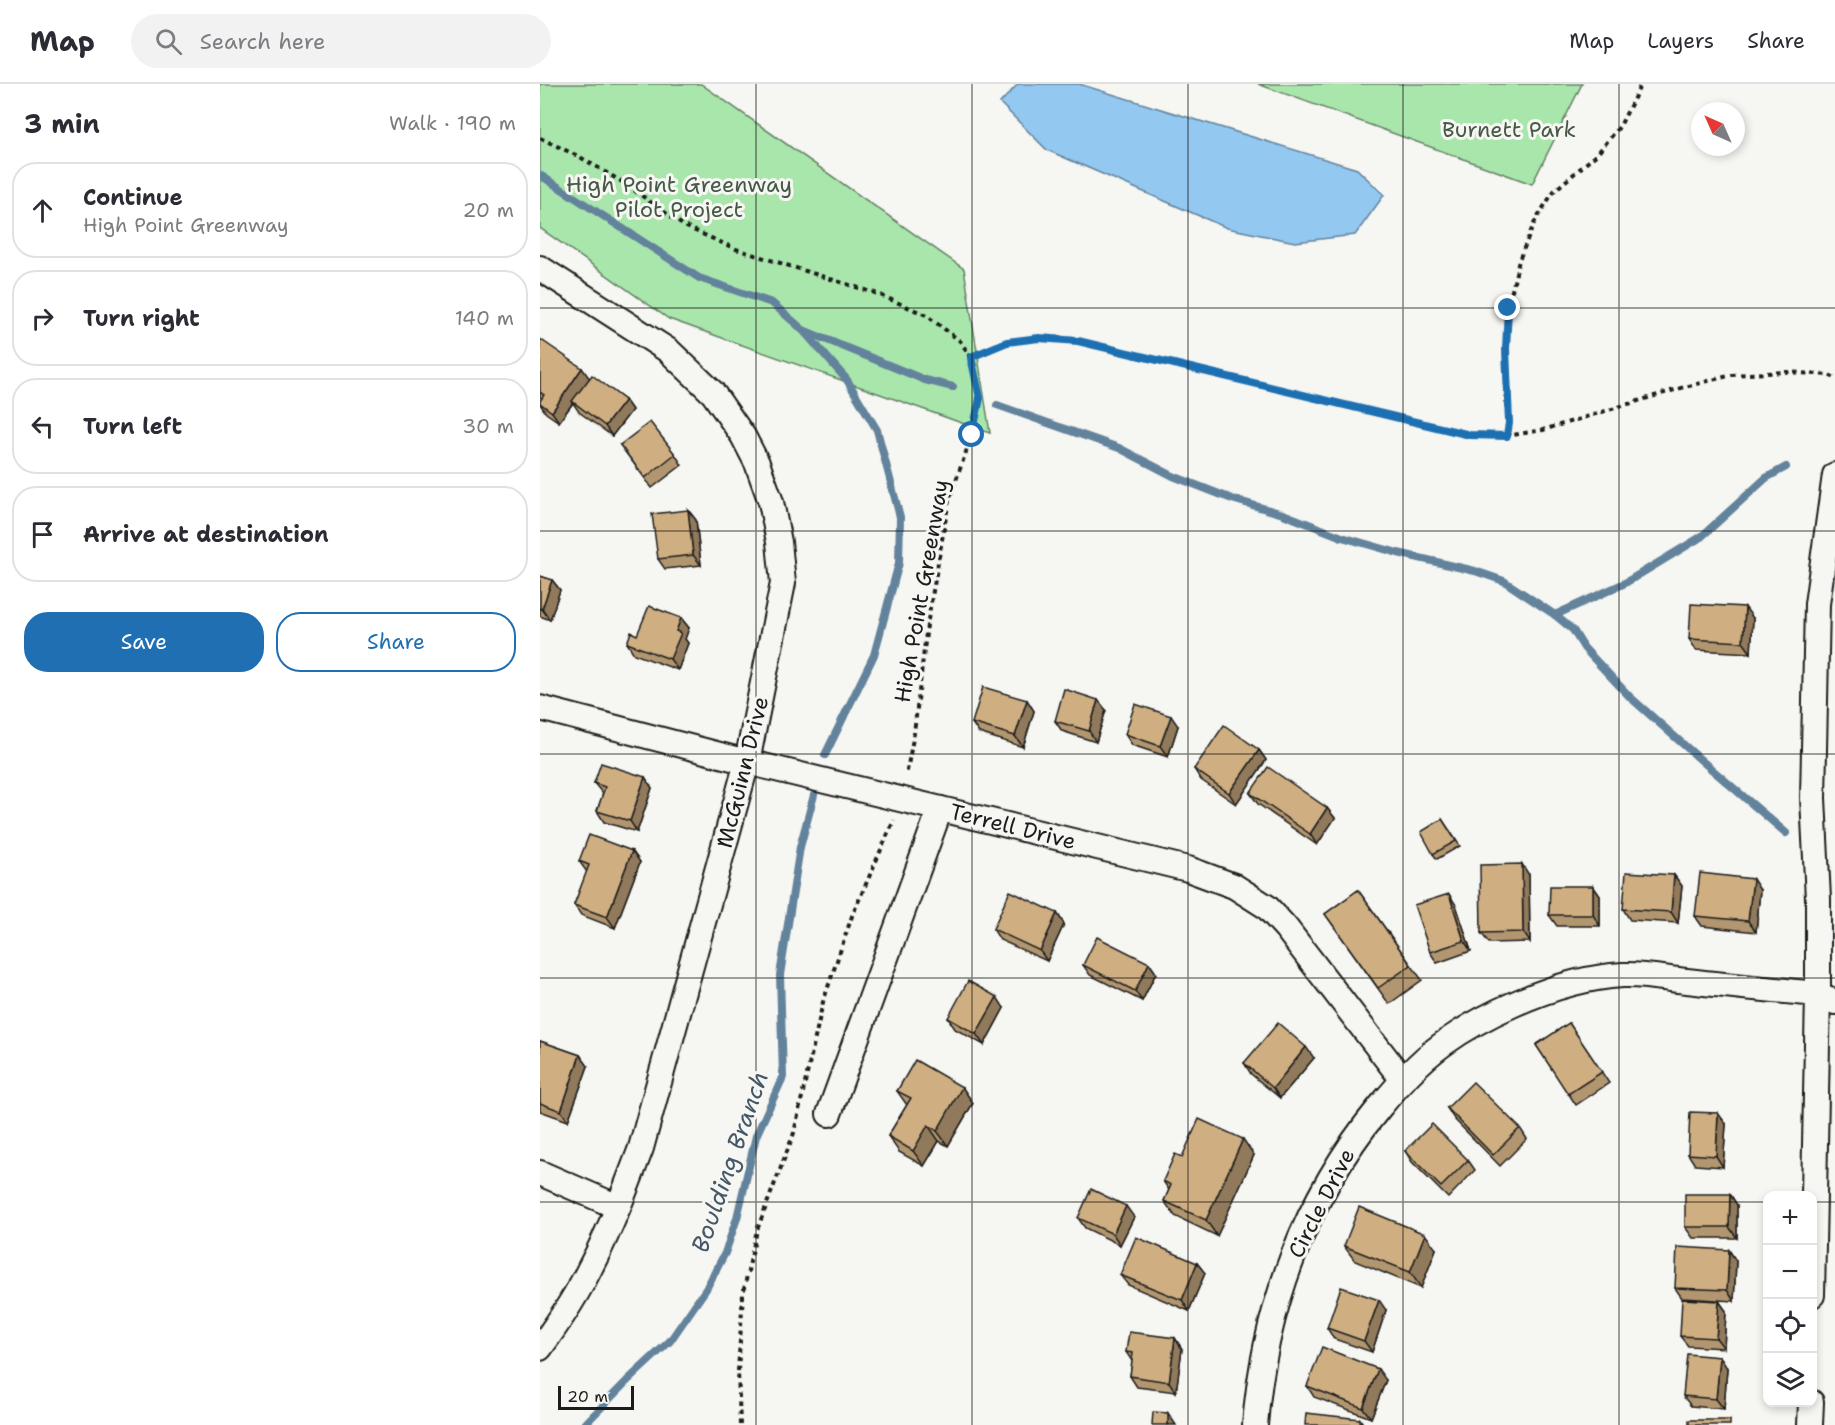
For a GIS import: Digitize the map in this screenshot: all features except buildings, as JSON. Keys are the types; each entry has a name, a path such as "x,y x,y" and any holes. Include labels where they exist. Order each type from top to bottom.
{"street":[{"name":"McGuinn Drive","path":"540,268 669,351 713,393 757,463 771,502 779,542 783,583 747,762 641,1148 618,1208 591,1266 563,1317 540,1348"},
{"path":"1814,1245 1826,998 1818,898 1814,798 1817,604 1833,514 1835,475"},
{"name":"Terrell Drive","path":"540,708 747,762 1188,869 1234,886 1267,907 1286,928 1402,1079"},
{"path":"1814,798 1835,826"},
{"path":"829,1114 940,809"},
{"name":"Circle Drive","path":"1255,1425 1269,1328 1289,1264 1321,1193 1356,1135 1402,1079 1443,1044 1486,1017 1538,994 1587,980 1625,975 1826,998"},
{"path":"540,1173 618,1208"},
{"path":"1810,1407 1810,1425"}],"path":[{"path":"1507,436 1509,423 1506,349 1508,308 1520,260 1536,219 1554,191 1597,154 1620,126 1641,84"},
{"name":"High Point Greenway","path":"540,138 580,157 624,183 684,226 736,249 878,294 926,315 960,341 971,357 980,398 972,435 949,500 927,625 914,733 905,783"},
{"path":"971,357 1007,342 1039,338 1078,341 1470,435 1507,436 1543,430 1732,375 1787,372 1829,375 1835,378"},
{"path":"740,1425 738,1371 743,1294 757,1230 794,1133 823,1002 852,916 890,832 897,811"}],"green space":[{"name":"High Point Greenway Pilot Project","path":"540,84 701,84 964,269 990,433 669,319 540,228"},
{"name":"Burnett Park","path":"1258,84 1582,84 1532,184"}],"water":[{"path":"1018,84 1079,84 1357,169 1384,195 1355,235 1295,242 1227,228 1047,150 1000,103"}],"waterway":[{"name":"Boulding Branch","path":"540,175 699,278 772,303 802,329 847,380 877,430 900,517 899,563 874,655 825,755"},
{"path":"803,330 925,380 953,387"},
{"path":"997,405 1119,448 1173,476 1232,499 1283,514 1342,537 1475,571 1504,581 1555,615 1573,630 1584,648 1630,697 1786,833"},
{"path":"1555,615 1625,583 1701,537 1766,478 1786,467"},
{"name":"Boulding Branch","path":"584,1425 670,1341 706,1289 725,1253 737,1218 756,1136 783,1077 780,975 800,847 814,795"}],"route":[{"path":"972,435 980,398 971,357 1007,342 1039,338 1078,341 1470,435 1507,436 1509,423 1506,349 1508,308"}]}
